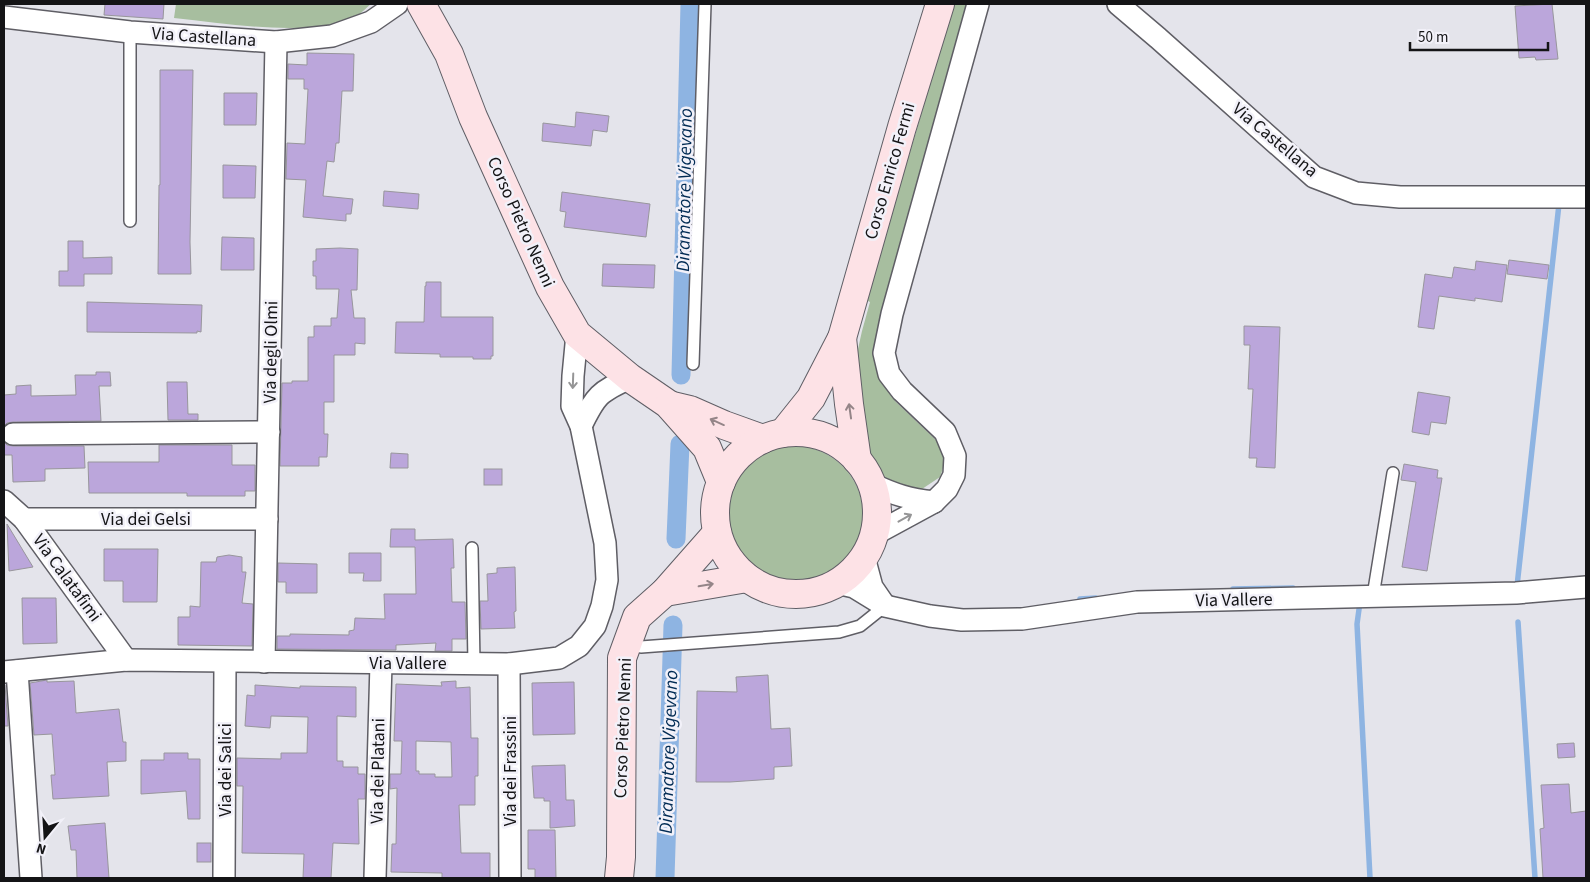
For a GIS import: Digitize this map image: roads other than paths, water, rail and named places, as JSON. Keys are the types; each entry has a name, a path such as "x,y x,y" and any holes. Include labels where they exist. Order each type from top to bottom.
{"main road":[{"name":"Corso Pietro Nenni","path":"421,4 449,54 474,116 550,287 577,334 630,378 668,404 707,448 721,482"},
{"name":"Corso Enrico Fermi","path":"773,436 811,398 842,338 902,127 940,4"},
{"name":"Corso Enrico Fermi","path":"842,338 848,404 857,460"},
{"name":"Corso Pietro Nenni","path":"668,404 690,410 724,425 773,436"},
{"path":"803,432 823,437 841,446 857,460 872,484 877,507 870,546 852,572 837,583 815,592 791,594 768,589 747,578 728,558 717,533 715,507 721,482 738,456 773,436 803,432"},
{"name":"Corso Pietro Nenni","path":"619,878 621,857 622,658 637,617 665,592 717,533"},
{"path":"665,592 747,578"}],"street":[{"name":"Via Castellana","path":"4,17 130,32 276,42 332,36 372,22 397,4"},
{"path":"885,606 872,587 870,546 934,502 946,489 954,475 956,456 945,432 902,390 889,374 884,354 892,314 978,4"},
{"name":"Via Castellana","path":"1118,4 1314,177 1356,193 1400,197 1586,197"},
{"name":"Via degli Olmi","path":"264,662 276,42"},
{"name":"Via Vallere","path":"11,672 126,660 509,664 559,658 579,646 595,626 602,606 607,580 605,543 582,426 572,406 577,334"},
{"path":"582,426 596,398 606,389 630,378"},
{"path":"13,434 269,432"},
{"path":"872,484 893,494 934,502"},
{"name":"Via Calatafimi","path":"4,501 24,518 126,660"},
{"name":"Via dei Gelsi","path":"24,518 268,519"},
{"name":"Via Vallere","path":"837,583 854,587 885,606 930,616 962,620 1022,619 1137,602 1516,592 1586,587"},
{"name":"Via dei Salici","path":"224,878 225,662"},
{"name":"Via dei Platani","path":"375,878 381,663"},
{"name":"Via dei Frassini","path":"509,664 510,878"},
{"path":"11,672 30,878"}],"lane":[{"path":"693,364 705,4"},
{"path":"130,32 130,222"},
{"path":"1373,596 1393,473"},
{"path":"472,548 474,664"},
{"path":"641,647 839,632 860,626 885,606"}],"waterway":[{"name":"Diramatore Vigevano","path":"681,375 690,4"},
{"path":"1520,586 1517,586 1559,204"},
{"name":"Diramatore Vigevano","path":"676,539 680,444"},
{"path":"1233,589 1293,588"},
{"path":"1080,599 1096,598"},
{"path":"1360,602 1357,624 1370,878"},
{"path":"1518,622 1535,878"},
{"name":"Diramatore Vigevano","path":"665,878 673,625"}]}
